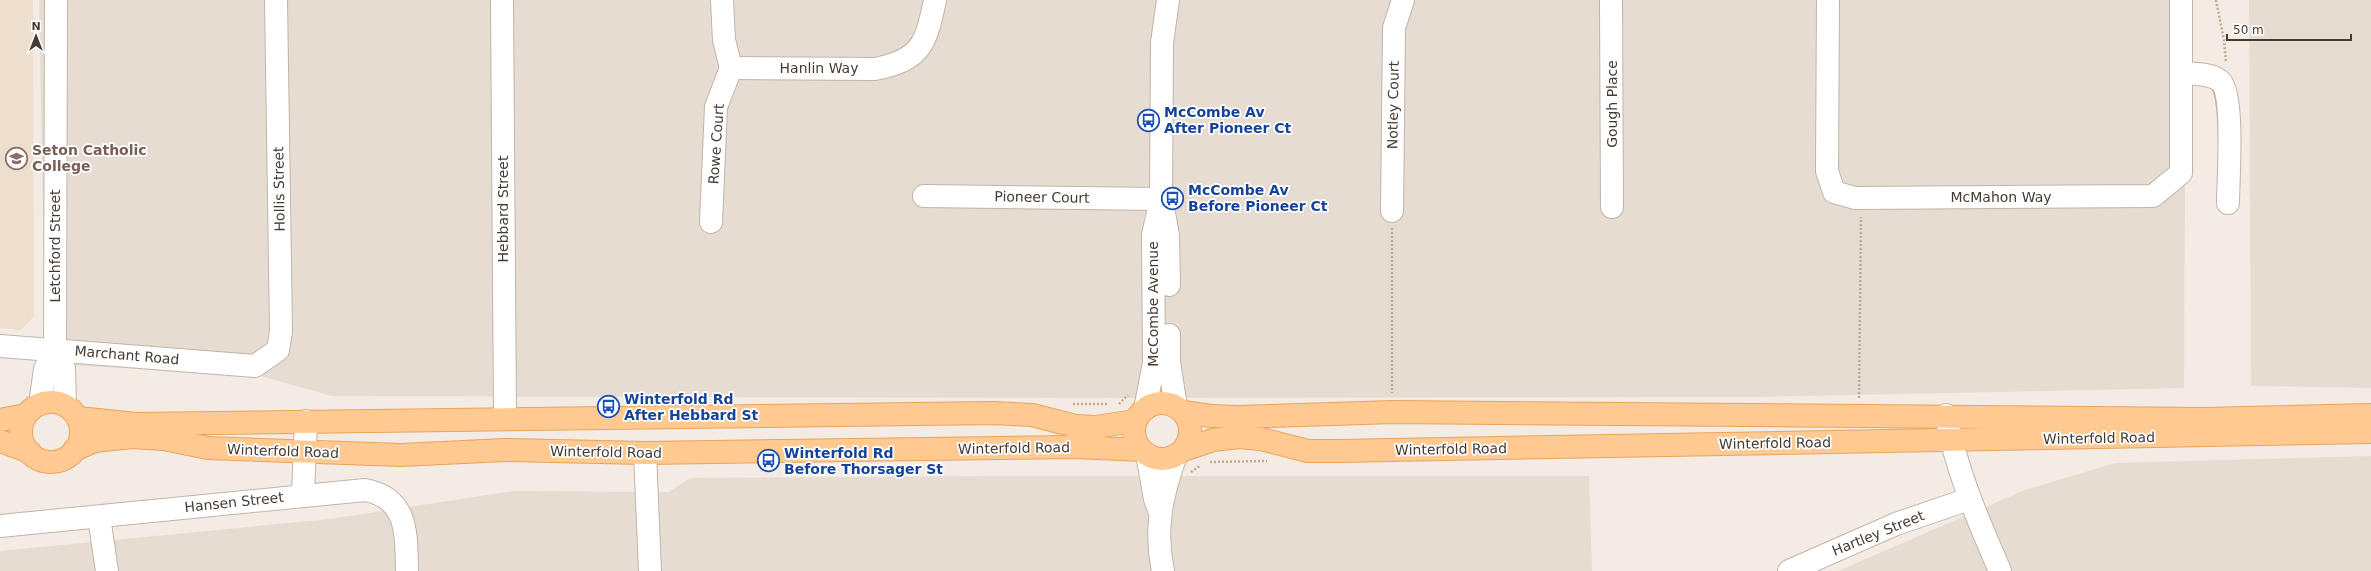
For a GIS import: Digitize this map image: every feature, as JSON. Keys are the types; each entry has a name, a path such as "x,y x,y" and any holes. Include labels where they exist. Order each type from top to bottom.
{"main road":[{"path":"0,420 33,410 48,402 72,412 81,435 74,450 68,456 52,461 36,457 30,452 0,441"},
{"path":"1160,403 1180,410 1190,427 1187,443 1180,452 1161,459 1144,452 1135,437 1140,415 1160,403"},
{"path":"30,452 22,438 22,430 33,410"},
{"name":"Winterfold Road","path":"1180,410 1211,416 1238,417 1392,412 1859,414 2204,419 2371,415"},
{"name":"Winterfold Road","path":"72,412 136,424 505,418 993,413 1032,415 1075,426 1095,427 1140,415"},
{"name":"Winterfold Road","path":"1180,452 1213,440 1239,437 1261,439 1308,451 1339,452 2371,432"},
{"name":"Winterfold Road","path":"74,450 95,441 132,437 164,439 208,448 402,455 505,450 645,453 1075,447 1144,452"}],"street":[{"name":"Letchford Street","path":"56,0 55,349 64,368 72,412"},
{"name":"Hollis Street","path":"255,366 278,350 281,331 276,0"},
{"name":"Hebbard Street","path":"502,0 505,418"},
{"path":"722,0 724,40 731,68"},
{"name":"Hanlin Way","path":"731,68 875,69 897,65 910,58 920,46 928,31 935,0"},
{"name":"McCombe Avenue","path":"1168,0 1162,42 1161,199 1168,235 1169,362 1180,410"},
{"name":"Notley Court","path":"1392,211 1394,28 1402,0"},
{"name":"Gough Place","path":"1611,0 1612,207"},
{"name":"McMahon Way","path":"1828,0 1827,171 1834,192 1862,198 2153,196 2181,173 2181,0"},
{"name":"Rowe Court","path":"711,222 716,107 731,68"},
{"path":"2181,73 2211,76 2221,80 2227,91 2230,125 2228,203"},
{"name":"Pioneer Court","path":"924,196 1161,199"},
{"name":"McCombe Avenue","path":"1140,415 1154,363 1153,235 1161,199"},
{"name":"Marchant Road","path":"0,346 55,349 255,366"},
{"name":"Letchford Street","path":"33,410 45,369 55,349"},
{"path":"1946,415 1950,440 1969,499 2000,571"},
{"path":"303,494 306,421"},
{"path":"1144,452 1155,499 1160,511"},
{"path":"1163,571 1159,538 1160,511 1180,452"},
{"path":"645,453 650,571"},
{"name":"Hansen Street","path":"0,526 99,517 303,494 365,490 377,492 388,498 402,516 406,544 406,571"},
{"name":"Hartley Street","path":"1789,571 1896,524 1969,499"},
{"path":"99,517 107,571"}],"path":[{"path":"2216,0 2224,40 2226,67 2221,80"},
{"path":"1859,414 1862,198"},
{"path":"1392,211 1392,412"},
{"path":"1187,475 1205,462 1272,461"}],"shaded area":[{"name":"Seton Catholic College","path":"0,0 33,0 34,316 21,330 0,328"},
{"path":"39,0 2186,0 2184,388 1753,397 1075,398 332,396 257,375 48,364 44,268"},
{"path":"2249,0 2371,0 2371,388 2251,386"},
{"path":"2371,456 2371,571 1838,571 2025,490 2115,463"},
{"path":"1008,476 1589,476 1592,571 0,571 0,551 330,519 514,491 669,492 690,478"}],"place":[{"name":"McCombe Av After Pioneer Ct","path":"1149,120"},
{"name":"Seton Catholic College","path":"17,158"},
{"name":"McCombe Av Before Pioneer Ct","path":"1173,198"},
{"name":"Winterfold Rd After Hebbard St","path":"608,407"},
{"name":"Winterfold Rd Before Thorsager St","path":"768,461"}]}
